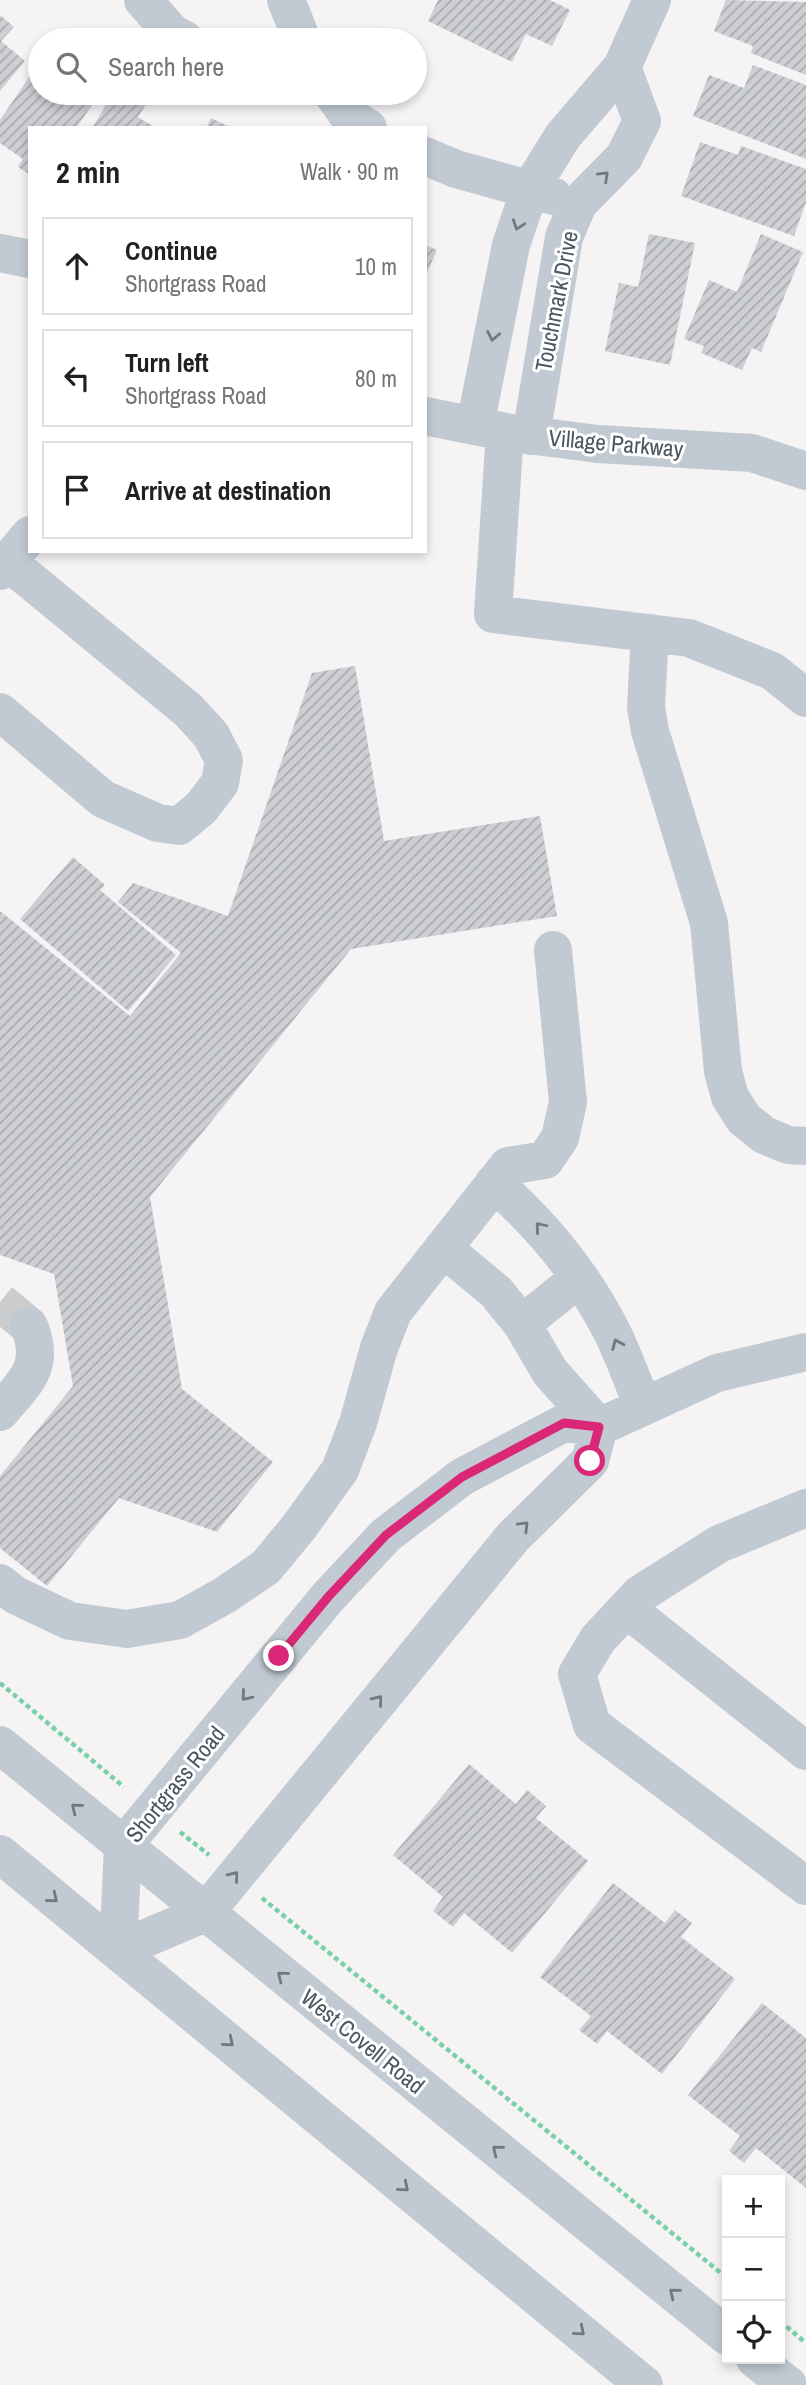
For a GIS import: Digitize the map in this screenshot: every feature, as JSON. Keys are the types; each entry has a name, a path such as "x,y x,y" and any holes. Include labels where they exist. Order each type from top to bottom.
{"street":[{"path":"143,0 168,28"},
{"path":"286,0 297,28"},
{"path":"652,0 622,67 564,136 530,189 511,245 506,269 504,431 494,614 689,638 772,670 806,698"},
{"name":"Touchmark Drive","path":"504,431 557,279 565,237 578,204 624,157 642,121 622,67"},
{"path":"341,105 347,114 365,126"},
{"path":"427,157 456,169 578,204"},
{"path":"0,253 28,259"},
{"path":"506,269 557,279"},
{"name":"Village Parkway","path":"427,416 504,431 598,444 752,453 806,471"},
{"path":"0,712 103,799 158,823 179,826 201,808 219,783 224,760 211,735 188,710 12,556"},
{"path":"650,633 646,706 649,731 709,923 723,1072 730,1097 744,1119 764,1135 788,1145 806,1146"},
{"path":"0,1583 15,1595 70,1622 127,1629 180,1620 226,1595 266,1567 340,1470 358,1423 379,1348 393,1312 501,1174 545,1160 560,1138 568,1102 553,950"},
{"path":"501,1174 579,1278 611,1331 643,1407"},
{"path":"443,1248 496,1292 522,1324 550,1372 599,1427"},
{"path":"522,1324 579,1278"},
{"path":"0,1412 30,1374 37,1354 29,1325"},
{"path":"599,1427 717,1373 806,1352"},
{"name":"Shortgrass Road","path":"118,1950 123,1846 328,1597 386,1535 462,1477 564,1423 599,1427"},
{"path":"118,1950 205,1913 513,1537 590,1461 599,1427"},
{"path":"805,1884 592,1725 577,1674 598,1639 640,1594 719,1544 806,1508"},
{"path":"627,1609 806,1751"},
{"name":"West Covell Road","path":"0,1745 722,2332"},
{"path":"0,1854 645,2385"},
{"path":"761,2364 788,2385"}],"path":[{"path":"0,1683 722,2274"},
{"path":"785,2325 806,2343"}],"building":[{"path":"438,0 550,0 570,10 552,46 526,34 512,62 428,21"},
{"path":"726,0 806,2 806,75 751,53 753,46 714,31"},
{"path":"0,15 14,27 1,41 25,61 0,91"},
{"path":"753,65 806,85 806,159 693,116 709,75 744,88"},
{"path":"28,79 28,105 92,105 77,126 28,126 28,174 18,167 23,159 0,143 0,120"},
{"path":"106,105 145,105 138,117 153,126 93,126"},
{"path":"211,118 228,126 207,126"},
{"path":"700,142 738,155 741,146 806,169 806,202 794,236 681,196"},
{"path":"649,234 695,243 670,365 605,351 619,283 638,287"},
{"path":"761,234 803,252 761,352 752,348 742,370 701,353 704,346 684,339 709,280 737,292"},
{"path":"427,246 437,250 427,272"},
{"path":"355,666 384,841 540,816 557,916 351,949 150,1197 182,1389 273,1462 217,1532 119,1498 47,1586 0,1548 0,1476 73,1386 54,1274 0,1255 0,911 130,1016 181,953 118,902 133,883 228,916 312,673"},
{"path":"73,857 105,885 100,890 176,955 128,1011 20,919"},
{"path":"469,1764 516,1804 527,1790 546,1806 536,1818 588,1861 512,1953 464,1913 453,1927 433,1911 443,1897 393,1855"},
{"path":"613,1883 665,1923 675,1910 692,1923 681,1937 735,1979 662,2074 607,2031 597,2044 579,2030 591,2016 540,1977"},
{"path":"762,2003 806,2038 806,2188 756,2148 744,2163 729,2151 740,2136 688,2095"}],"tunnel":[{"path":"0,1302 29,1326"}],"route":[{"path":"279,1656 328,1597 386,1535 462,1477 564,1423 599,1427 590,1461"}]}
